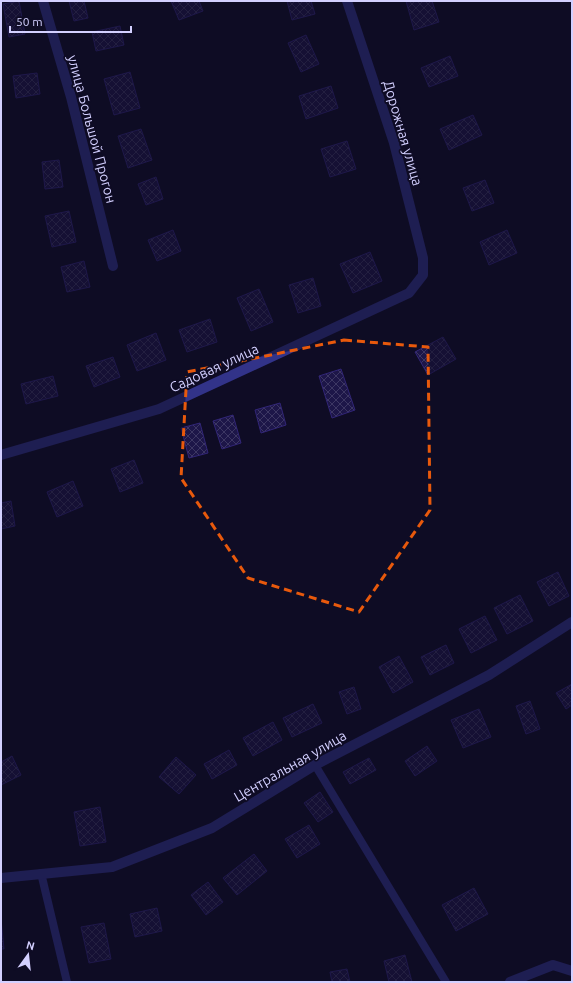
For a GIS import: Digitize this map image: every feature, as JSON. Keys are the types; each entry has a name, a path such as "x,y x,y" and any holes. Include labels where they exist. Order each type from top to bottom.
{"street":[{"name":"улица Большой Прогон","path":"42,1 71,97 113,266"},
{"name":"Дорожная улица","path":"347,1 394,143 423,258 423,275"},
{"name":"Садовая улица","path":"1,455 159,409 409,292 423,275"},
{"name":"Центральная улица","path":"1,878 112,867 212,828 315,765 490,675 572,622"},
{"path":"510,982 553,965 572,971"}],"lane":[{"path":"315,765 446,982"},
{"path":"41,873 67,982"}],"highlighted area":[{"path":"344,340 428,347 430,510 359,612 248,578 181,478 187,372"}],"building":[{"path":"19,1 25,34 9,37 3,4"},
{"path":"69,1 84,1 88,18 74,21"},
{"path":"171,1 199,1 203,11 179,20"},
{"path":"287,1 311,1 315,14 292,20"},
{"path":"406,1 432,1 439,22 414,30"},
{"path":"120,26 124,45 96,51 92,32"},
{"path":"306,35 319,64 301,72 288,43"},
{"path":"450,56 458,76 429,87 421,68"},
{"path":"130,72 140,108 114,115 104,79"},
{"path":"37,73 40,94 16,98 13,76"},
{"path":"331,86 338,108 306,119 299,96"},
{"path":"473,115 482,135 449,150 440,129"},
{"path":"141,129 152,160 128,168 118,136"},
{"path":"347,141 356,169 330,177 321,149"},
{"path":"59,160 63,187 45,189 42,162"},
{"path":"156,177 163,199 146,205 138,184"},
{"path":"485,180 494,203 472,211 463,188"},
{"path":"69,211 76,242 52,247 45,216"},
{"path":"173,230 181,251 157,261 148,240"},
{"path":"507,230 517,253 489,265 480,242"},
{"path":"370,252 382,281 353,293 340,264"},
{"path":"84,261 90,287 67,292 61,267"},
{"path":"313,278 321,306 298,313 289,285"},
{"path":"259,289 273,322 251,331 237,298"},
{"path":"210,319 217,342 187,352 179,330"},
{"path":"156,333 166,360 137,371 127,345"},
{"path":"443,337 456,359 428,375 415,352"},
{"path":"113,357 120,377 94,387 86,366"},
{"path":"341,369 355,410 332,418 319,376"},
{"path":"53,376 58,396 26,404 21,384"},
{"path":"280,403 286,425 261,433 255,410"},
{"path":"233,415 241,443 222,449 213,421"},
{"path":"200,423 208,453 189,458 181,428"},
{"path":"134,460 143,483 120,492 111,469"},
{"path":"73,481 83,506 57,517 47,492"},
{"path":"11,501 15,526 1,529 1,503"},
{"path":"558,572 569,596 549,606 537,582"},
{"path":"520,595 533,621 507,634 494,608"},
{"path":"485,616 497,640 471,653 459,629"},
{"path":"446,645 454,663 430,675 421,657"},
{"path":"399,656 413,682 393,693 379,667"},
{"path":"572,684 572,705 566,709 556,693"},
{"path":"354,687 361,709 347,714 339,692"},
{"path":"530,701 540,729 526,734 516,706"},
{"path":"313,704 322,723 292,737 283,718"},
{"path":"479,709 491,737 463,748 451,720"},
{"path":"273,722 282,740 253,756 243,738"},
{"path":"427,746 437,761 415,776 405,761"},
{"path":"229,750 237,765 212,779 204,764"},
{"path":"12,756 21,775 1,785 1,762"},
{"path":"176,757 196,775 179,794 159,777"},
{"path":"369,758 376,770 350,784 343,772"},
{"path":"320,792 333,812 318,822 304,803"},
{"path":"100,807 106,842 80,846 74,812"},
{"path":"309,825 320,844 297,858 285,839"},
{"path":"254,854 267,871 237,895 223,878"},
{"path":"208,882 223,902 206,915 191,895"},
{"path":"474,888 488,914 456,931 442,905"},
{"path":"157,908 162,931 135,937 130,914"},
{"path":"1,919 4,949 1,949"},
{"path":"104,923 111,959 89,963 81,927"},
{"path":"405,955 412,982 389,982 384,961"},
{"path":"347,969 350,982 332,982 330,972"}]}
